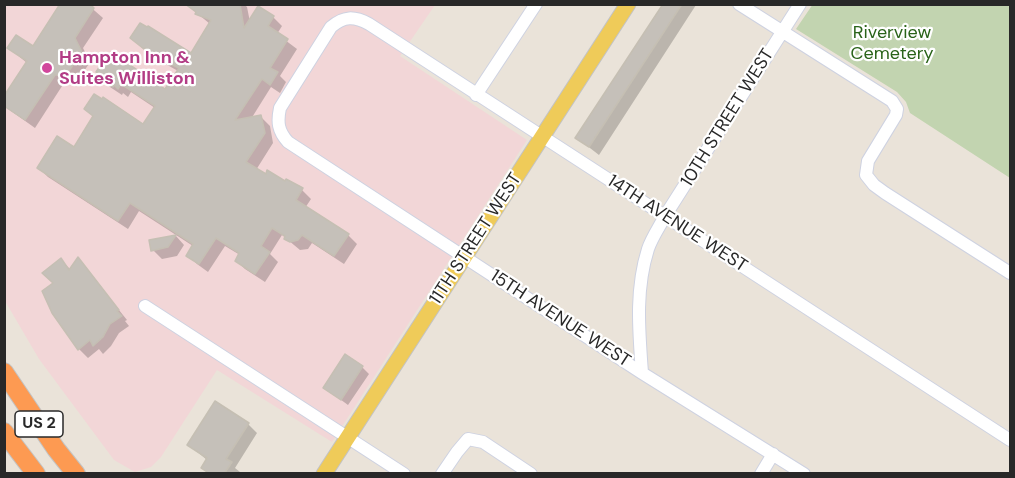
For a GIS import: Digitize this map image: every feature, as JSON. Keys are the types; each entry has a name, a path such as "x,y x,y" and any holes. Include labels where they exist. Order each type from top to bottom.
{"highway":[{"name":"US 2","path":"4,372 56,449 76,474"},
{"name":"US 2","path":"4,432 36,474"}],"main road":[{"name":"11TH STREET WEST","path":"324,474 628,4"}],"street":[{"path":"476,95 536,4"},
{"path":"739,4 892,101 897,109 896,116 868,161 866,175 874,185 1011,273"},
{"name":"10TH STREET WEST","path":"642,374 638,319 639,285 648,247 665,216 800,4"},
{"name":"14TH AVENUE WEST","path":"288,142 281,135 277,121 280,108 331,27 341,19 357,17 1011,440"},
{"name":"15TH AVENUE WEST","path":"288,142 642,374 804,474"},
{"path":"145,306 404,474"},
{"path":"442,474 468,439 483,442 531,474"},
{"path":"760,474 773,454"}],"shaded area":[{"path":"5,5 435,5 400,56 527,140 332,442 217,370 161,457 151,467 135,472 114,460 39,359 5,301"}],"green space":[{"name":"Riverview Cemetery","path":"813,4 1010,5 1010,178 910,113 906,102 897,92 796,29"}],"building":[{"name":"Hampton Inn & Suites Williston","path":"60,4 90,4 94,8 75,38 82,52 66,75 55,75 25,120 4,106 4,96 27,61 7,48 16,35 33,46"},
{"path":"185,4 240,4 244,28 258,6 274,16 268,26 288,39 270,68 278,72 270,85 262,79 235,120 261,115 265,133 246,162 266,174 267,170 303,188 296,200 349,234 334,256 302,235 298,240 290,242 272,228 261,246 270,252 255,274 235,261 239,253 216,238 199,264 186,256 193,244 130,203 118,221 37,168 57,136 74,147 93,116 84,109 94,94 102,99 103,97 143,124 155,106 121,84 118,89 114,85 113,87 99,78 101,74 96,72 106,57 111,60 113,56 122,62 123,60 165,89 179,68 156,57 130,38 140,23 191,53 211,20 195,14 196,12"},
{"path":"663,4 682,4 589,147 575,138"},
{"path":"176,235 168,247 151,251 149,240"},
{"path":"78,257 122,316 110,324 103,337 93,346 90,340 78,350 52,313 42,291 53,283 42,273 61,258 69,270"},
{"path":"345,354 363,366 341,400 323,388"},
{"path":"215,401 249,423 226,459 232,462 224,474 210,474 201,468 207,458 187,445"}],"place":[{"name":"Hampton Inn & Suites Williston","path":"47,68"}]}
